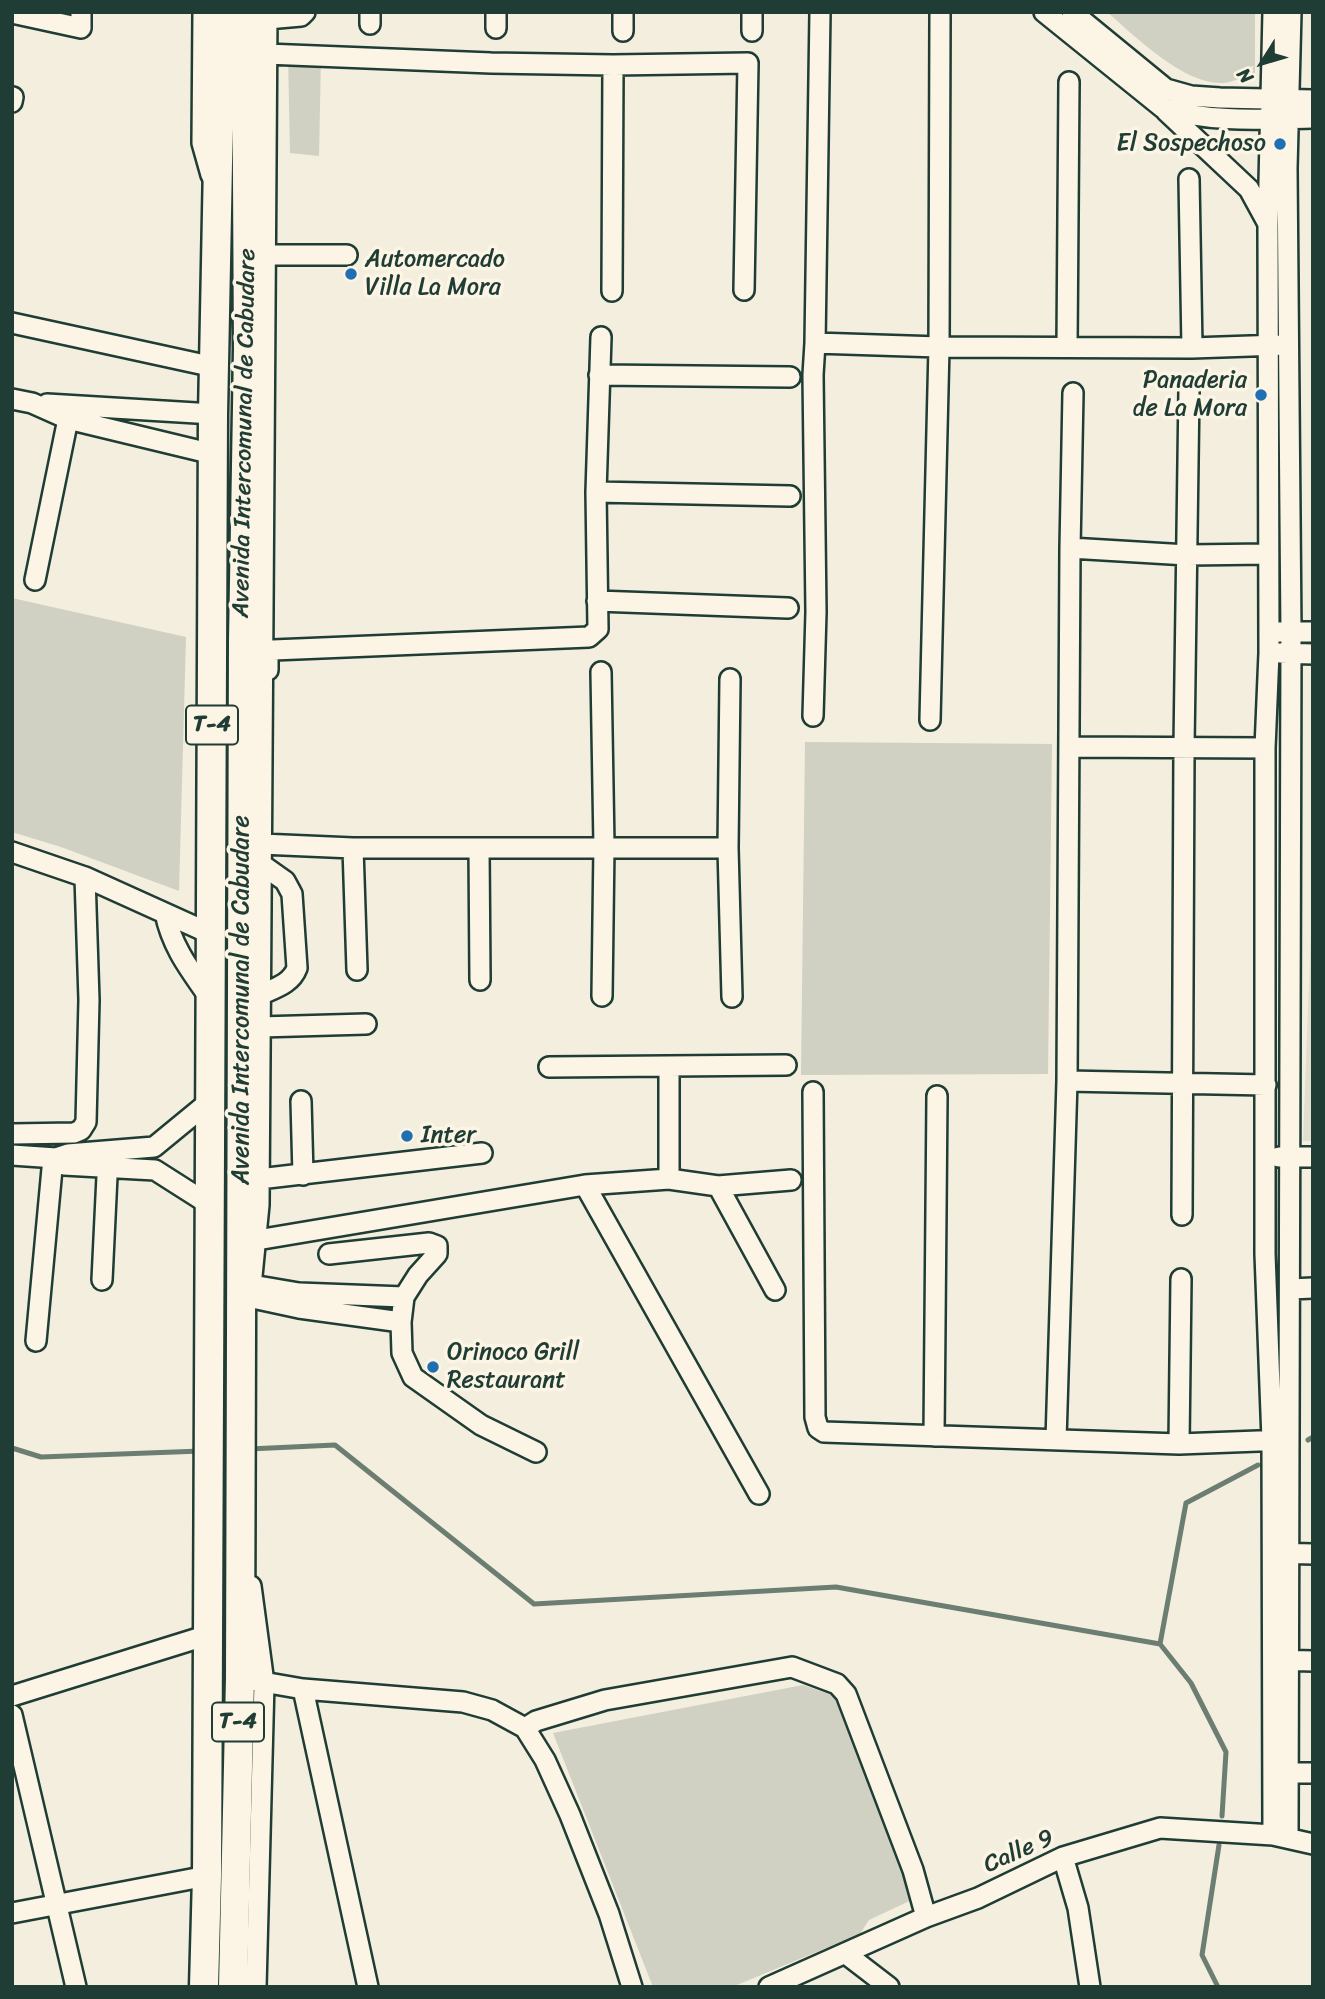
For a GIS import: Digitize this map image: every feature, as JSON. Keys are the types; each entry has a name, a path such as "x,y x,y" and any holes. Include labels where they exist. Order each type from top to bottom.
{"highway":[{"name":"Avenida Intercomunal de Cabudare","path":"204,1987 207,1876 213,414 221,12"},
{"name":"Avenida Intercomunal de Cabudare","path":"233,1987 252,1680 239,1500 239,1448 243,640 248,349 260,14"},
{"path":"243,897 264,851"}],"street":[{"path":"12,13 81,28 81,12"},
{"path":"203,12 202,143 218,200"},
{"path":"260,995 286,983 294,977 297,968 292,894 264,851 266,54 260,14 301,16 305,12"},
{"path":"813,716 816,612 813,375 820,12"},
{"path":"1044,12 1163,108 1249,189 1268,225"},
{"path":"1072,12 1166,89 1191,96 1280,109 1313,118"},
{"path":"1273,12 1287,169 1268,554 1269,653 1265,748 1265,1254 1281,1440"},
{"path":"1281,1836 1281,1440 1290,1289 1291,632 1278,345 1268,225 1291,12"},
{"path":"930,720 939,347 940,14"},
{"path":"266,54 491,63 748,63 744,290"},
{"path":"612,291 613,65"},
{"path":"1067,346 1069,82"},
{"path":"1163,108 1180,113 1280,109 1313,100"},
{"path":"1189,179 1192,348"},
{"path":"266,254 347,255"},
{"path":"12,323 214,367"},
{"path":"241,1353 257,1240 260,995 270,652 286,649 590,637 597,629 596,492 601,337"},
{"path":"815,343 939,347 1192,348 1278,345"},
{"path":"599,376 790,377"},
{"path":"1182,1215 1181,1083 1189,390"},
{"path":"1056,1440 1067,1080 1073,393"},
{"path":"12,399 32,403 213,414"},
{"path":"32,403 68,419 213,454"},
{"path":"164,443 170,413"},
{"path":"36,580 68,419"},
{"path":"596,492 790,496"},
{"path":"1070,548 1187,555 1268,554"},
{"path":"597,601 788,608"},
{"path":"1268,631 1313,632"},
{"path":"1269,653 1313,654"},
{"path":"601,672 604,846 602,996"},
{"path":"730,679 728,848 732,997"},
{"path":"1069,747 1265,748"},
{"path":"264,851 604,846 728,848"},
{"path":"353,848 357,970"},
{"path":"479,848 480,980"},
{"path":"12,852 85,877 211,934"},
{"path":"12,1134 74,1133 81,1130 86,1122 89,1000 85,877"},
{"path":"165,913 169,934 211,1000"},
{"path":"260,1027 366,1024"},
{"path":"549,1067 786,1065"},
{"path":"669,1066 669,1179"},
{"path":"1067,1080 1266,1084"},
{"path":"813,1092 816,1423 824,1432 1179,1444 1281,1440"},
{"path":"934,1436 937,1096"},
{"path":"108,1160 154,1147 211,1101"},
{"path":"301,1101 303,1175"},
{"path":"154,1147 155,1170"},
{"path":"259,1179 482,1153"},
{"path":"12,1155 55,1158 68,1154 155,1170 210,1205"},
{"path":"1267,1156 1313,1157"},
{"path":"36,1341 55,1158"},
{"path":"102,1280 108,1160"},
{"path":"257,1240 585,1185 669,1179 718,1185 791,1180"},
{"path":"585,1185 759,1494"},
{"path":"718,1185 775,1290"},
{"path":"328,1254 432,1243 437,1246 438,1254 418,1275 404,1297 401,1322 402,1353 413,1377 481,1425 536,1452"},
{"path":"1179,1444 1181,1279"},
{"path":"1290,1289 1313,1288"},
{"path":"249,1291 404,1297"},
{"path":"249,1291 299,1308 401,1322"},
{"path":"1281,1553 1313,1554"},
{"path":"12,1696 208,1635"},
{"path":"1280,1660 1313,1661"},
{"path":"525,1728 536,1721 605,1700 792,1667 838,1685 846,1694 913,1870 926,1917"},
{"path":"256,1987 252,1680 303,1689 463,1702 492,1710 525,1728 545,1760 570,1815 609,1914 632,1987"},
{"path":"303,1689 368,1987"},
{"path":"12,1715 76,1987"},
{"path":"1281,1773 1313,1773"},
{"name":"Calle 9","path":"769,1987 926,1917 978,1898 1063,1857 1160,1828 1281,1836 1313,1844"},
{"path":"1063,1857 1078,1908 1090,1987"},
{"path":"12,1913 207,1876"},
{"path":"846,1954 889,1987"}],"shaded area":[{"path":"1107,12 1255,12 1255,73 1223,83 1208,82 1192,76 1161,58"},
{"path":"288,54 321,58 319,156 290,153"},
{"path":"12,598 186,637 179,891 61,847 12,832"},
{"path":"805,742 1052,744 1048,1074 801,1075"},
{"path":"1312,904 1313,1141 1303,1141"},
{"path":"803,1685 846,1700 918,1897 869,1920 860,1934 732,1987 653,1987 553,1733"}],"waterway":[{"path":"1308,1440 1313,1437"},
{"path":"249,1449 335,1445 534,1604 836,1587 1160,1644 1186,1503 1258,1465"},
{"path":"12,1448 41,1457 201,1451"},
{"path":"1160,1644 1191,1683 1226,1752 1222,1816"},
{"path":"1218,1987 1202,1955 1219,1845"}],"place":[{"name":"El Sospechoso","path":"1280,144"},
{"name":"Automercado Villa La Mora","path":"351,274"},
{"name":"Panaderia de La Mora","path":"1261,395"},
{"name":"Inter","path":"407,1136"},
{"name":"Orinoco Grill Restaurant","path":"433,1367"}]}
